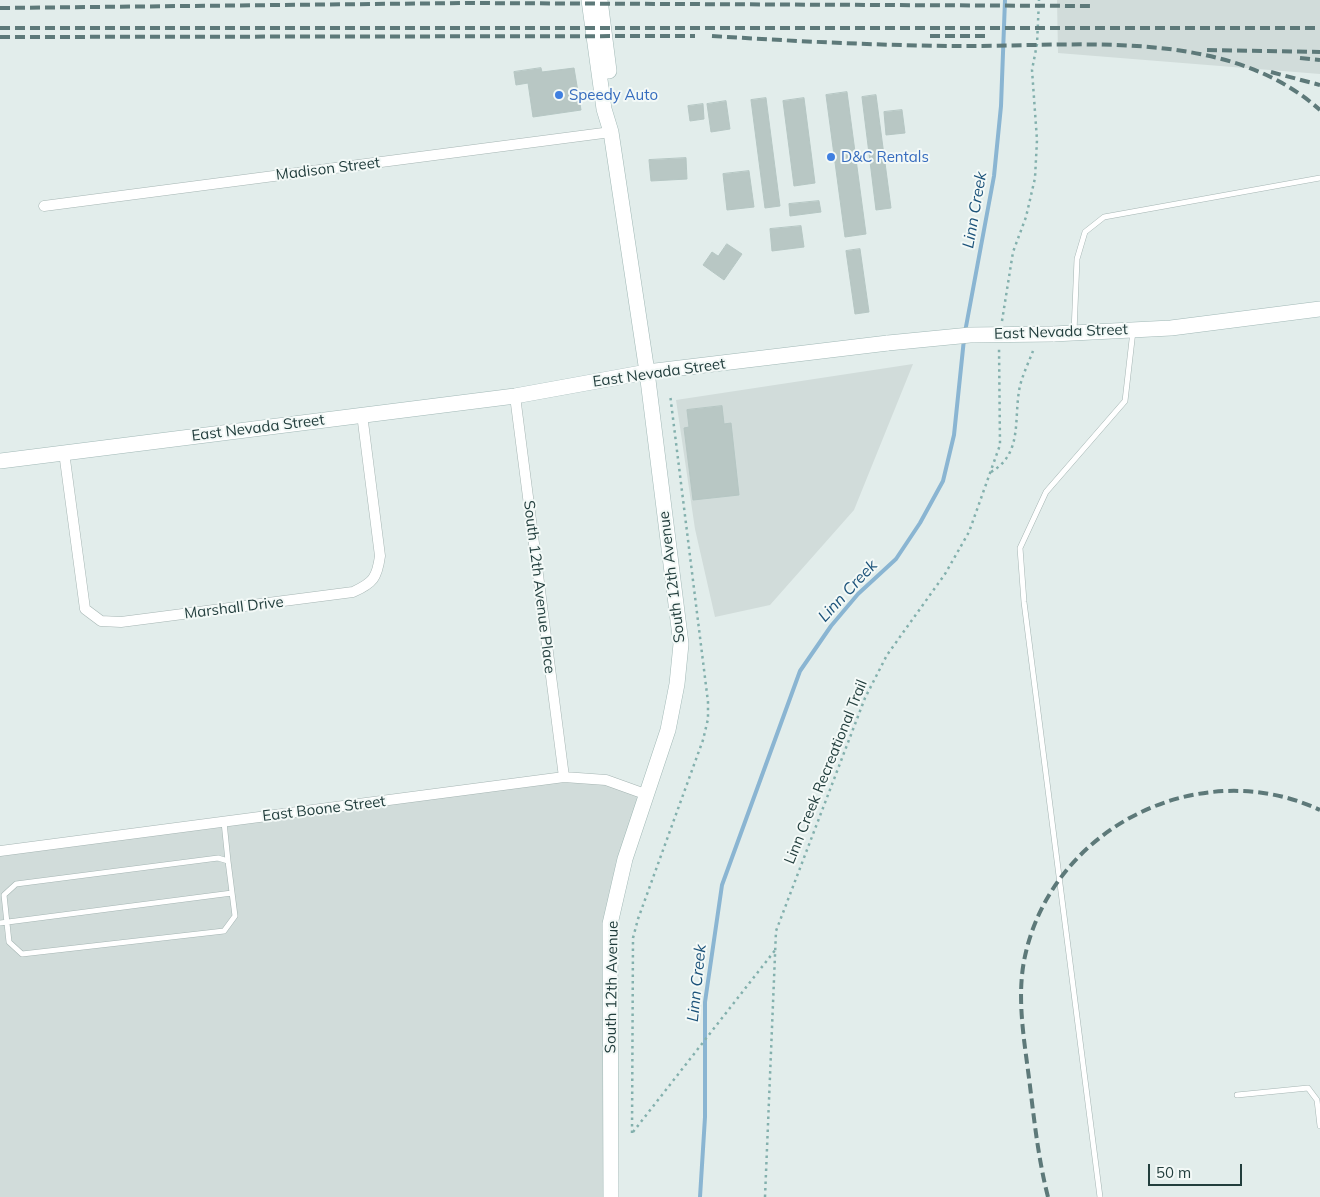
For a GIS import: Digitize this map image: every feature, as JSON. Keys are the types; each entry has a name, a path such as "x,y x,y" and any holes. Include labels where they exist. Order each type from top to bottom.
{"main road":[{"name":"South 12th Avenue","path":"589,0 604,109 611,132 647,372 681,644 677,684 668,730 645,794 625,859 610,924 611,1197"},
{"name":"South 12th Avenue","path":"600,0 612,104 611,132"},
{"name":"East Nevada Street","path":"0,461 515,396 647,372 888,344 970,335 1053,334 1171,328 1320,309"}],"street":[{"name":"Madison Street","path":"44,206 611,132"},
{"name":"South 12th Avenue Place","path":"515,396 564,777"},
{"name":"Marshall Drive","path":"64,452 85,609 101,621 121,622 170,616 354,592 368,585 378,574 380,556 362,414"},
{"name":"East Boone Street","path":"0,851 564,777 606,780 645,794"}],"lane":[{"path":"1074,333 1077,259 1085,232 1104,217 1320,178"},
{"path":"1100,1197 1024,602 1020,548 1046,492 1125,401 1133,330"},
{"path":"224,822 235,916 224,931 22,954 8,942 4,895 16,884 218,858 228,862"},
{"path":"0,923 232,893"},
{"path":"1237,1095 1308,1088 1317,1100 1320,1126"}],"path":[{"path":"1002,325 1013,252 1026,217 1035,178 1037,140 1032,70 1037,44 1039,0"},
{"name":"Linn Creek Recreational Trail","path":"765,1197 772,974 776,949 776,931 865,698 887,655 945,574 969,532 1000,445 999,342"},
{"path":"991,473 1000,467 1013,449 1019,389 1033,350"},
{"path":"632,1133 776,949"}],"shaded area":[{"path":"1057,0 1320,0 1320,74 1058,53"},
{"path":"913,364 854,510 770,605 715,617 695,529 676,400"},
{"path":"564,777 606,780 645,794 610,924 611,1197 0,1197 0,851"}],"building":[{"path":"541,68 542,72 574,68 581,110 533,117 528,83 516,85 514,72"},
{"path":"847,92 866,234 845,237 826,95"},
{"path":"876,95 891,208 876,210 862,97"},
{"path":"766,98 780,206 765,208 751,100"},
{"path":"804,98 815,183 794,186 783,101"},
{"path":"726,101 730,129 711,132 707,104"},
{"path":"703,104 704,119 690,121 688,106"},
{"path":"902,110 905,133 886,135 884,112"},
{"path":"686,158 687,179 651,181 649,160"},
{"path":"749,171 754,207 727,210 723,174"},
{"path":"819,201 821,212 790,216 789,204"},
{"path":"801,226 804,247 772,251 770,229"},
{"path":"727,244 742,254 724,280 703,265 712,252 718,256"},
{"path":"860,249 869,312 855,314 846,251"},
{"path":"722,406 724,424 731,423 739,495 693,500 684,428 689,427 687,410"}],"waterway":[{"name":"Linn Creek","path":"965,332 994,176 1001,106 1005,0"},
{"name":"Linn Creek","path":"700,1197 705,1117 705,1002 722,885 800,671 831,626 858,594 896,559 920,523 943,481 954,435 964,339"}],"railway":[{"path":"0,8 466,3 1091,6"},
{"path":"0,28 1320,28"},
{"path":"0,37 695,36"},
{"path":"712,36 949,46 1094,44 1144,46 1192,52 1238,64 1281,83 1320,110"},
{"path":"930,36 988,36"},
{"path":"1207,50 1320,52"},
{"path":"1300,58 1320,60"},
{"path":"1271,72 1320,85"},
{"path":"1048,1197 1035,1123 1023,1034 1021,990 1024,961 1039,914 1064,874 1097,840 1136,815 1180,798 1226,791 1274,795 1320,810"}],"place":[{"name":"Speedy Auto","path":"559,95"},
{"name":"D&C Rentals","path":"831,157"}]}
